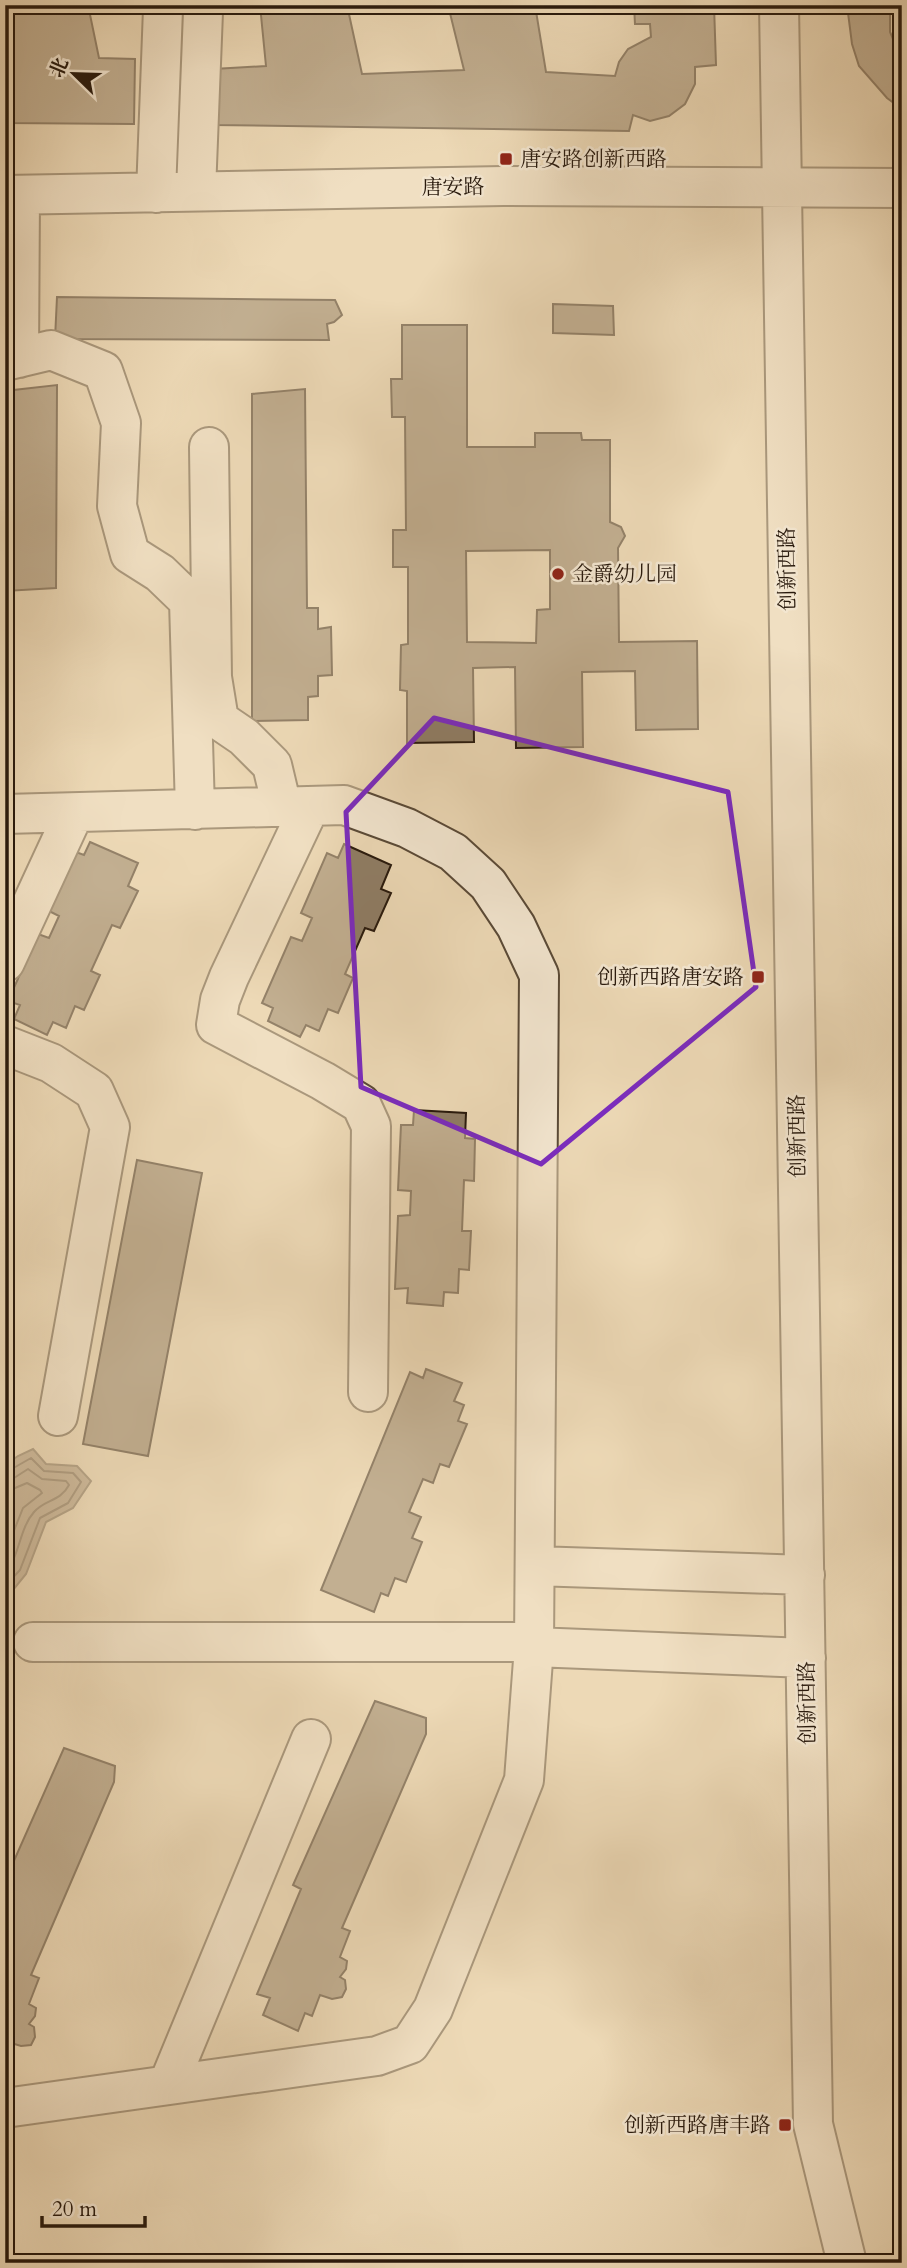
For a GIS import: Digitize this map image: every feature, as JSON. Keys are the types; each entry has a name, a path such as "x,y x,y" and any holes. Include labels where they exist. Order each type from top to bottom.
{"street":[{"name":"创新西路","path":"779,5 813,2124 846,2263"},
{"path":"156,193 160,7 179,14 208,9 196,191"},
{"name":"唐安路","path":"12,195 503,186 902,188"},
{"path":"12,195 12,360 51,350 103,371 121,423 117,506 130,554 160,573 189,601 195,810"},
{"path":"209,447 212,677 219,720 244,737 272,765 296,807"},
{"path":"5,814 344,805 407,828 453,852 488,884 516,926 539,975 534,1645 524,1780 433,2009 410,2044 377,2056 5,2108"},
{"path":"296,807 220,1000 216,1025 361,1104 371,1126 368,1392"},
{"path":"5,962 74,813"},
{"path":"5,1045 51,1063 94,1091 110,1127 58,1416"},
{"path":"535,1566 805,1574"},
{"path":"33,1642 534,1645 806,1658"},
{"path":"168,2085 311,1739"}],"highlighted area":[{"path":"434,718 728,792 756,987 541,1164 361,1087 346,812"}],"water":[{"path":"33,1449 46,1464 77,1466 91,1481 73,1508 46,1522 26,1574 5,1600 5,1465"}],"building":[{"path":"5,5 88,5 99,58 135,59 134,124 5,123 5,58 9,58 5,38"},
{"path":"260,5 347,5 362,74 464,70 448,5 535,5 546,72 615,76 619,62 628,49 651,37 650,24 635,24 634,5 714,5 716,65 695,67 695,84 685,104 669,116 650,121 633,115 629,131 213,125 214,69 266,66"},
{"path":"847,5 890,5 890,32 902,55 902,109 887,98 859,66 852,44"},
{"path":"57,297 335,300 342,315 327,324 329,340 55,339"},
{"path":"553,304 613,306 614,335 553,333"},
{"path":"402,325 467,325 467,447 535,447 535,433 581,433 582,440 610,440 610,522 621,527 625,536 618,548 619,642 697,641 698,729 636,730 635,671 582,672 583,747 516,748 515,667 473,668 474,742 407,743 407,691 400,690 401,645 408,644 408,567 393,567 393,530 406,530 405,417 392,417 391,379 402,379","holes":["550,550 550,609 537,610 536,643 467,642 466,551"]},
{"path":"57,385 56,588 5,591 5,391"},
{"path":"305,389 307,608 318,608 318,629 331,627 332,675 318,676 318,696 308,697 308,720 252,721 252,394"},
{"path":"90,842 138,863 128,886 138,891 120,928 112,925 91,971 100,975 84,1010 75,1006 66,1028 53,1022 47,1035 14,1019 20,1005 8,1001 38,934 49,938 59,916 47,910 73,851 84,855"},
{"path":"344,844 391,865 381,889 391,893 374,931 365,928 345,974 353,978 338,1013 328,1009 319,1031 306,1025 300,1037 268,1021 273,1008 262,1003 291,937 302,941 312,918 301,913 327,853 338,858"},
{"path":"414,1110 466,1113 465,1138 475,1139 474,1181 464,1180 462,1231 471,1231 469,1270 459,1269 458,1293 444,1292 443,1306 407,1303 408,1288 395,1289 398,1216 410,1215 411,1191 398,1190 401,1125 413,1125"},
{"path":"137,1160 202,1173 148,1456 83,1444"},
{"path":"426,1369 462,1383 454,1401 464,1405 458,1421 467,1424 449,1467 440,1464 433,1483 423,1479 409,1512 421,1517 412,1538 422,1542 406,1582 395,1578 388,1596 381,1593 374,1612 321,1590 410,1372 423,1378"},
{"path":"375,1701 426,1718 426,1734 342,1928 350,1931 340,1957 347,1961 346,1969 340,1977 345,1980 346,1989 342,1997 332,1999 320,1995 312,2016 305,2013 298,2031 263,2015 270,1998 257,1994 301,1889 293,1885"},
{"path":"64,1748 115,1766 114,1782 31,1975 39,1978 29,2004 36,2008 35,2016 29,2024 34,2027 35,2037 31,2045 21,2046 8,2042 5,2051 5,1881"}],"place":[{"name":"唐安路创新西路","path":"506,159"},
{"name":"金爵幼儿园","path":"558,574"},
{"name":"创新西路唐安路","path":"758,977"},
{"name":"创新西路唐丰路","path":"785,2125"}]}
